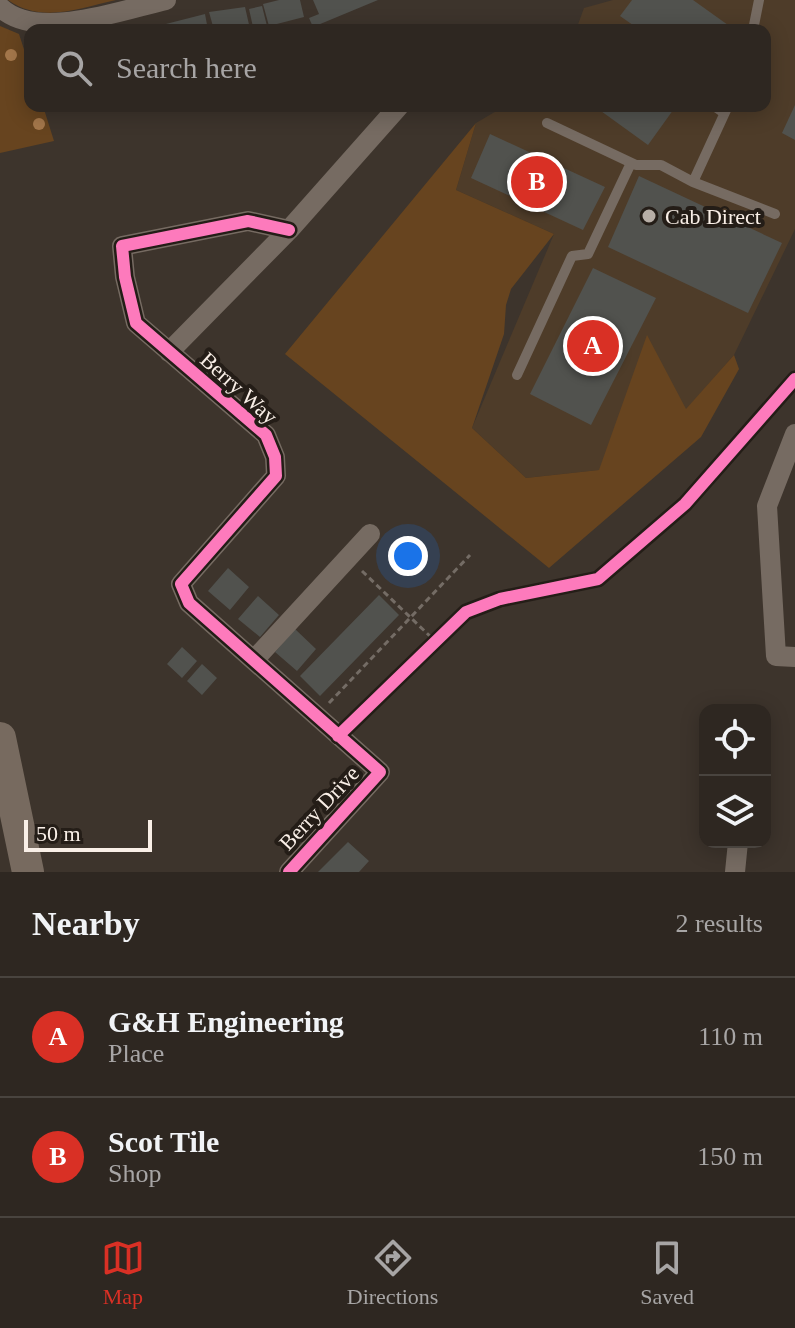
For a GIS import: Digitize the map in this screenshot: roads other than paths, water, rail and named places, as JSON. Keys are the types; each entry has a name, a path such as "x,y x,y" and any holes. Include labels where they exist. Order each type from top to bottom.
{"main road":[{"path":"0,738 28,872"},
{"path":"0,820 10,872"}],"street":[{"path":"58,24 166,0"},
{"path":"1,10 20,19 48,24"},
{"path":"169,352 289,230 394,112"},
{"name":"Berry Way","path":"289,230 248,221 122,246 125,277 136,323 266,435 275,457 276,476 181,584 189,603 380,772"},
{"path":"786,656 767,506 795,434"},
{"path":"254,660 370,534"},
{"name":"Berry Drive","path":"289,872 380,772"},
{"path":"735,872 737,848"}],"lane":[{"path":"754,24 759,0"},
{"path":"693,182 725,112"},
{"path":"547,123 636,165 661,165 693,182 775,214"},
{"path":"517,375 572,256 588,254 631,163"}],"place":[{"name":"Scot Tile","path":"537,182"},
{"name":"Cab Direct","path":"649,216"},
{"name":"G&H Engineering","path":"593,346"}]}
